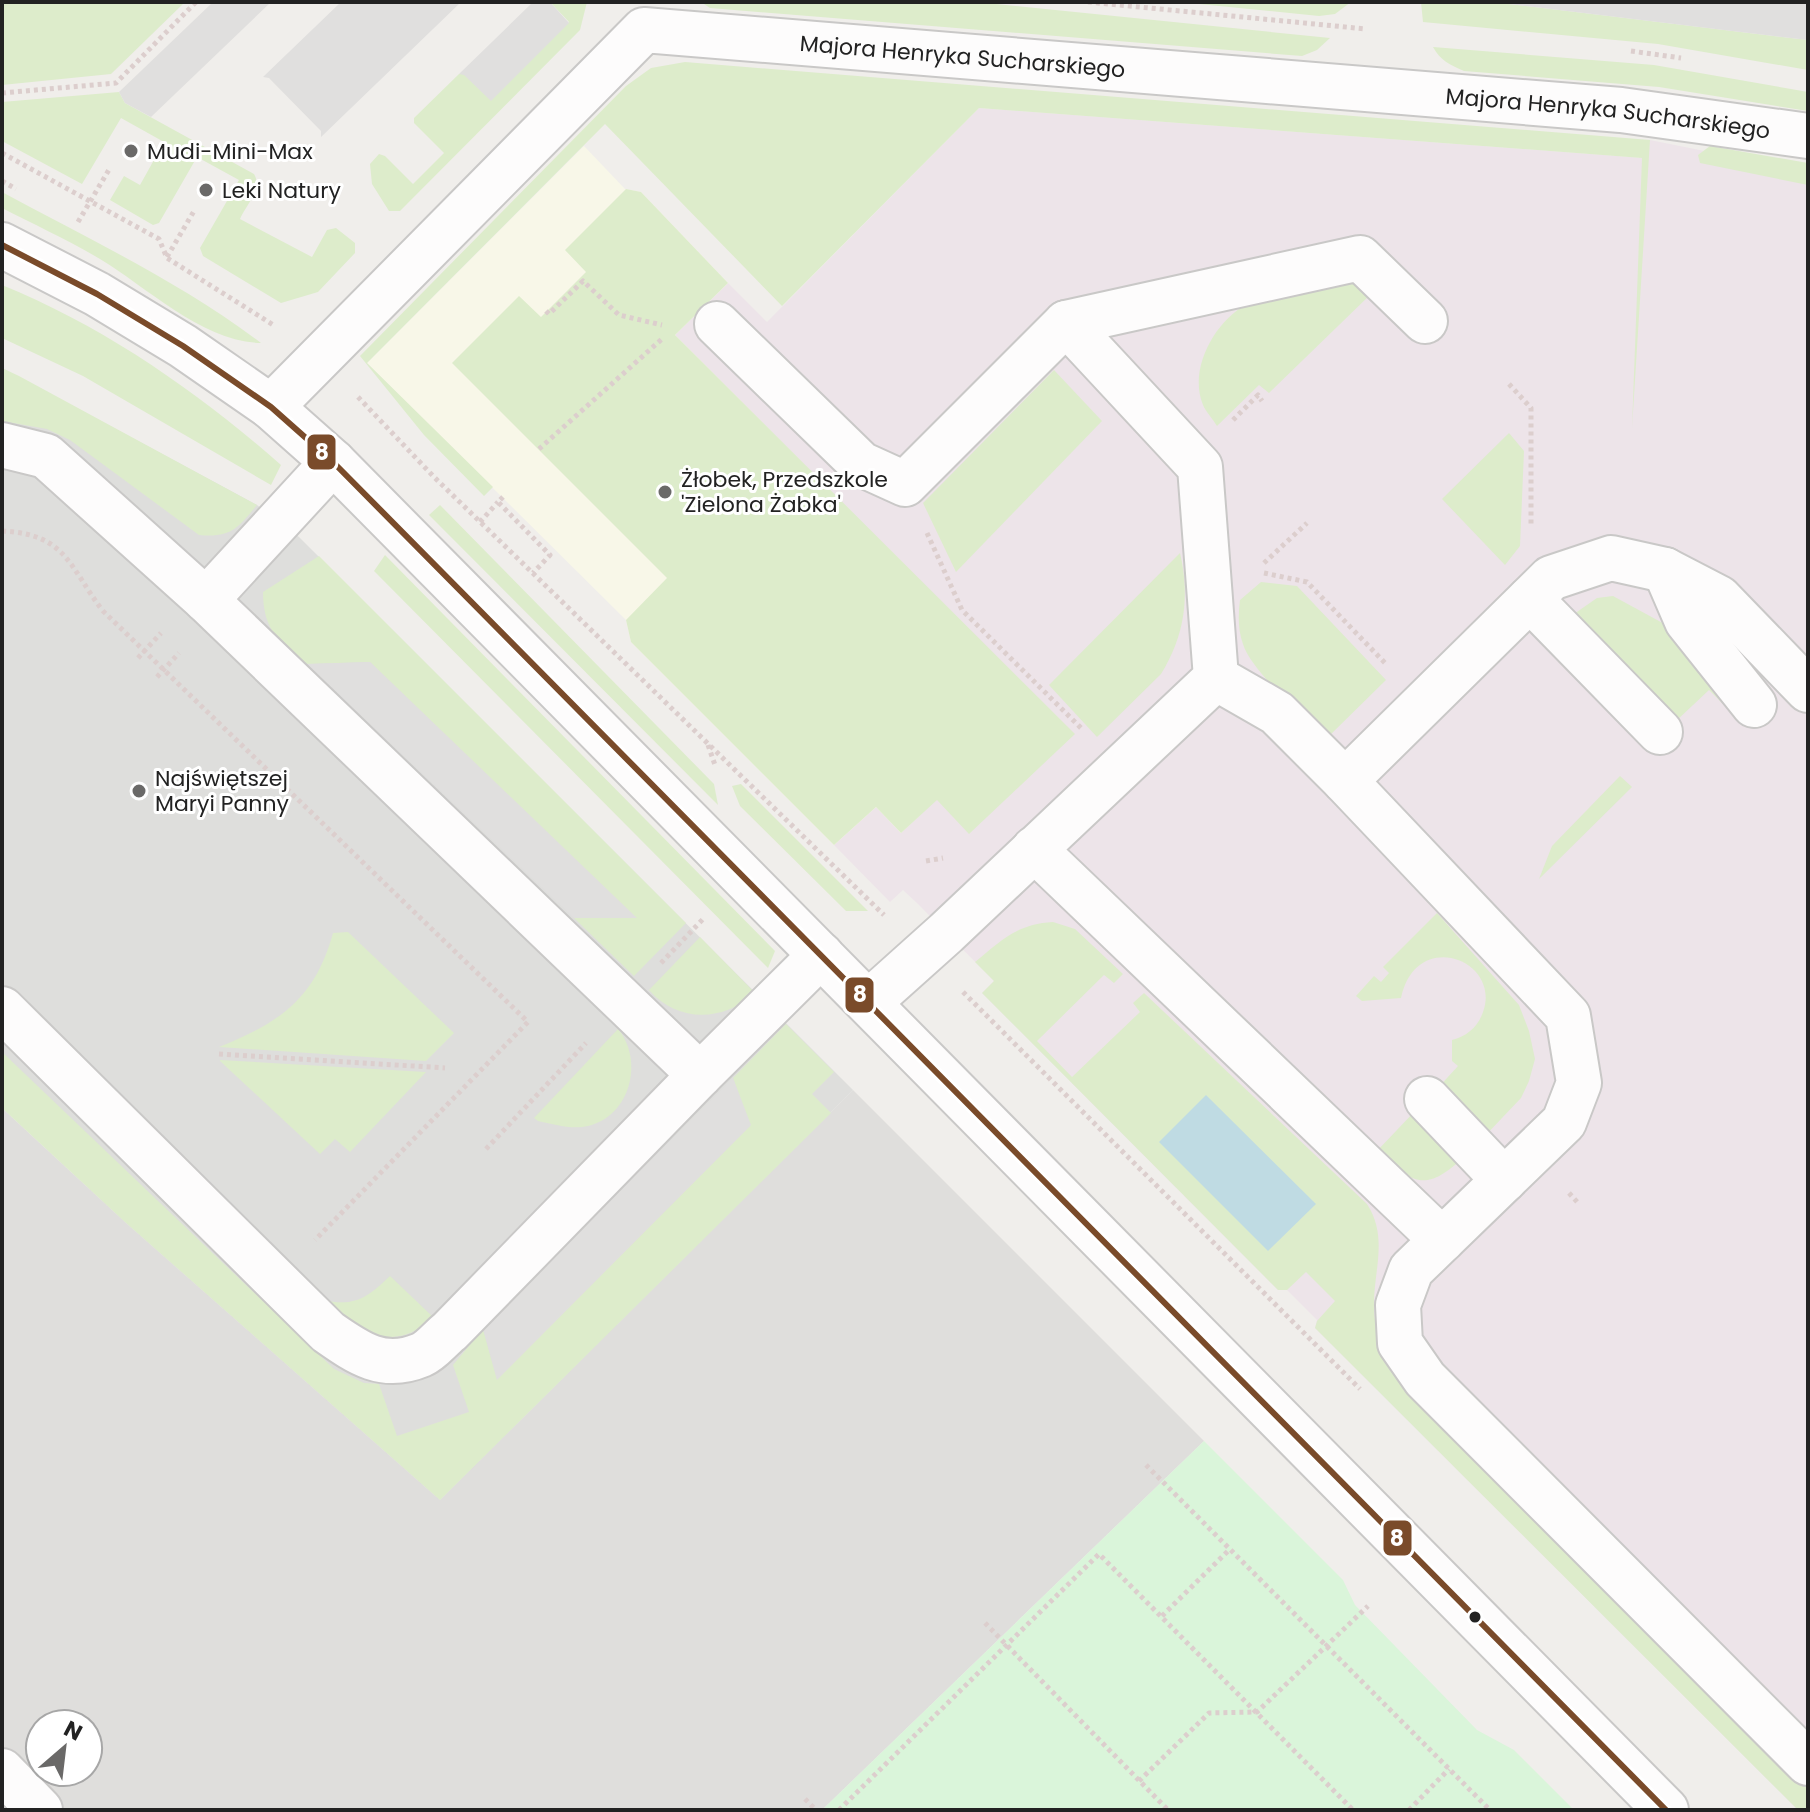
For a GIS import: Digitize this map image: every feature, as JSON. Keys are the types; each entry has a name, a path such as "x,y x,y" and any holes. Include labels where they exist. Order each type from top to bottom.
{"street":[{"name":"Majora Henryka Sucharskiego","path":"271,407 647,16 1621,110 1808,136"},
{"path":"4,247 97,294 183,346 271,407 333,462 1666,1810"},
{"path":"696,326 861,464 905,484 1066,323 1360,258 1425,321"},
{"path":"1066,323 1200,467 1216,678"},
{"path":"2,445 46,456 206,600 700,1075"},
{"path":"206,600 333,462"},
{"path":"1345,781 1551,578 1611,558 1665,570 1719,598 1808,690"},
{"path":"1665,570 1687,621 1754,705"},
{"path":"1530,599 1660,732"},
{"path":"1216,678 1277,713 1568,1016 1579,1083 1564,1122 1411,1270 1398,1305 1400,1343 1437,1391 1808,1763"},
{"path":"869,1002 1216,678"},
{"path":"1034,849 1442,1240"},
{"path":"2,1009 328,1332 358,1354 391,1363 423,1355 450,1331 821,955"},
{"path":"1427,1099 1504,1180"},
{"path":"2,1771 40,1810"}],"path":[{"path":"2,93 116,83 196,2"},
{"path":"2,153 159,239 167,258 283,332"},
{"path":"78,223 110,168"},
{"path":"167,258 194,211"},
{"path":"546,311 549,314 583,281 619,315 696,326"},
{"path":"539,449 664,338"},
{"path":"1509,384 1531,408 1530,599"},
{"path":"348,386 480,522 923,952 1362,1391"},
{"path":"905,484 962,610 1086,733"},
{"path":"480,522 500,500 550,555 533,573"},
{"path":"2,531 31,535 54,545 69,558 103,611 528,1022 316,1241 304,1230"},
{"path":"1255,571 1307,582 1424,704"},
{"path":"138,658 169,625"},
{"path":"157,677 188,642"},
{"path":"926,861 954,856"},
{"path":"219,1054 445,1068"},
{"path":"1146,1465 1490,1810"},
{"path":"1162,1616 1230,1549"},
{"path":"839,1810 1099,1554 1353,1810"},
{"path":"1139,1781 1209,1713 1257,1712 1368,1606"},
{"path":"985,1623 1168,1810"},
{"path":"1409,1810 1449,1769"},
{"path":"805,1799 816,1810"}],"shaded area":[{"path":"213,2 271,2 151,117 125,103 119,92"},
{"path":"341,2 461,2 321,137 321,131 269,78 263,77"},
{"path":"533,2 550,2 569,23 491,101 464,75 459,74"},
{"path":"1492,2 1808,2 1808,40"},
{"path":"979,108 1643,158 1650,140 1808,172 1808,1810 1798,1810 1315,1328 1317,1320 1287,1290 1278,1290 982,993 994,981 918,904 903,890 890,902 834,845 876,807 901,833 675,334 728,283 767,322"},
{"name":"Żłobek, Przedszkole 'Zielona Żabka'","path":"584,146 625,189 641,192 728,283 675,335 1040,701 901,833 876,807 834,845 631,642 626,620 367,363"},
{"path":"2,368 257,505 299,537 853,1090 440,1500 125,1222 2,1107"},
{"path":"370,662 637,918 574,918 307,664"},
{"path":"733,1078 751,1125 497,1380 483,1329"},
{"path":"853,1090 1204,1441 822,1810 2,1810 2,1108 125,1222 440,1500"}],"green space":[{"path":"2,2 185,2 111,74 2,85"},
{"path":"550,2 587,2 580,30 400,211 389,211 372,184 370,164 379,154 385,156 413,184 444,153 414,123 414,118 459,74 464,74 491,100 569,22"},
{"path":"701,2 977,2 1330,38 1317,50 1302,56 710,8"},
{"path":"1179,2 1351,2 1335,14 1319,16"},
{"path":"1421,2 1492,2 1808,40 1808,70 1658,44 1423,22"},
{"path":"1433,47 1654,65 1808,92 1808,111 1659,87 1464,71 1446,62"},
{"path":"685,62 1650,140 1632,428 1642,158 979,108 782,306 605,124 367,363 493,487 484,496 424,435 360,356 626,86 651,68"},
{"path":"119,92 125,103 254,174 255,191 240,219 312,257 327,230 336,228 355,243 355,253 318,292 281,303 203,256 200,248 239,180 197,157 159,223 153,225 110,200 124,176 140,185 164,142 121,118 82,184 2,141 2,102"},
{"path":"1710,146 1808,163 1808,185 1700,163 1698,155"},
{"name":"Żłobek, Przedszkole 'Zielona Żabka'","path":"626,189 641,192 728,283 675,335 1075,734 969,834 937,800 901,833 876,807 834,845 631,642 626,620 667,578 452,363 519,296 541,317 586,272 565,250"},
{"path":"2,192 167,281 261,343 218,334 197,324 100,259 2,208"},
{"path":"1357,279 1371,294 1269,393 1259,385 1217,426 1203,405 1199,376 1207,347 1225,322 1247,304"},
{"path":"2,285 114,341 217,412 281,465 271,485 83,376 2,338"},
{"path":"2,368 257,505 233,530 219,535 199,535 70,440 47,429 2,421"},
{"path":"1054,370 1102,421 956,572 923,503"},
{"path":"1509,433 1524,451 1520,546 1505,565 1442,499"},
{"path":"440,505 714,784 718,805 429,515"},
{"path":"1180,553 1185,600 1176,645 1161,674 1097,737 1049,685"},
{"path":"385,555 775,951 768,968 374,571"},
{"path":"319,556 686,923 634,976 574,918 635,918 370,662 307,664 274,634 266,616 263,592"},
{"path":"1261,582 1297,586 1386,680 1326,739 1267,680 1243,644 1239,622 1240,600"},
{"path":"1613,596 1670,627 1739,720 1709,690 1676,721 1574,614 1597,598"},
{"path":"1620,776 1632,787 1539,879 1552,846"},
{"path":"741,784 868,911 846,911 740,806 732,786"},
{"path":"1437,913 1519,1005 1535,1059 1521,1098 1483,1138 1436,1090 1458,1066 1452,1061 1452,1040 1471,1030 1483,1012 1486,994 1480,978 1469,966 1455,959 1439,958 1423,963 1410,976 1401,998 1362,1001 1356,996 1374,976 1381,982 1389,973 1383,967"},
{"path":"1053,922 1075,929 1123,974 1114,983 1104,975 1037,1041 1072,1077 1140,1012 1133,1003 1144,993 1367,1204 1374,1217 1379,1242 1375,1318 1383,1344 1402,1377 1808,1788 1808,1810 1798,1810 1315,1328 1317,1321 1335,1301 1306,1272 1287,1290 1278,1290 982,993 994,981 975,962 1020,930"},
{"path":"348,932 454,1033 426,1061 219,1047 260,1028 292,1006 316,975 333,933"},
{"path":"700,937 755,993 729,1009 701,1015 673,1008 649,990"},
{"path":"786,1024 834,1072 812,1094 831,1113 440,1500 125,1222 2,1108 2,1052 334,1369 364,1383 379,1384 397,1436 469,1412 453,1365 483,1329 497,1379 750,1126 733,1078"},
{"path":"618,1029 626,1042 631,1071 629,1085 614,1111 603,1120 582,1127 556,1125 534,1118"},
{"path":"220,1061 426,1072 350,1152 335,1139 320,1154"},
{"path":"1417,1109 1464,1157 1429,1180 1410,1177 1376,1152"},
{"path":"390,1276 433,1317 404,1335 390,1337 363,1329 323,1300 344,1302 360,1299"},
{"path":"1204,1441 1343,1580 1355,1605 1477,1730 1514,1750 1574,1810 822,1810"}],"water":[{"path":"1206,1095 1316,1204 1268,1251 1159,1142"}],"transit line":[{"name":"8","path":"2,245 97,294 183,346 271,407 333,462 1666,1810"}],"place":[{"name":"Mudi-Mini-Max","path":"131,151"},
{"name":"Leki Natury","path":"206,190"},
{"name":"Żłobek, Przedszkole 'Zielona Żabka'","path":"665,492"},
{"name":"Najświętszej Maryi Panny","path":"139,791"}]}
